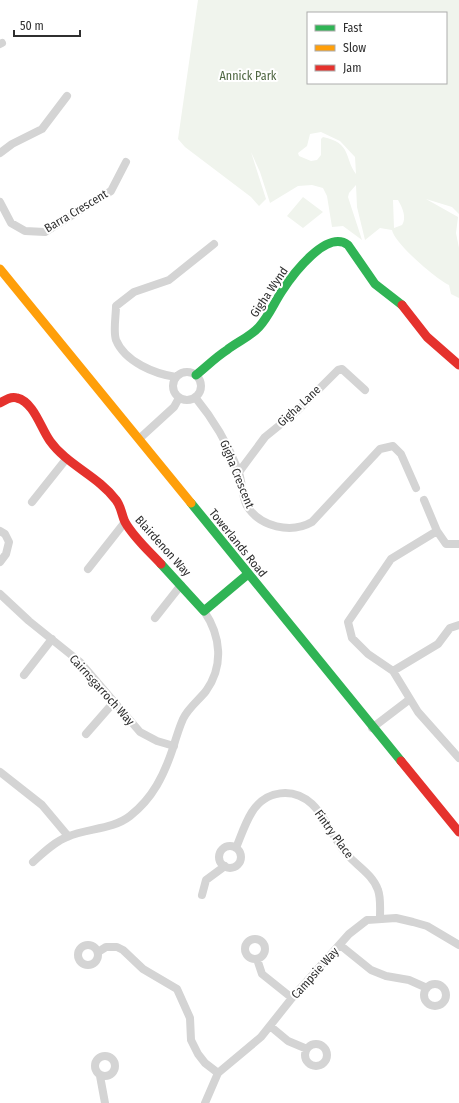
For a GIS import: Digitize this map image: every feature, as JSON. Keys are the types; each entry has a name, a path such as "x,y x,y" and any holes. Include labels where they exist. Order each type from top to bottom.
{"street":[{"path":"0,154 18,141 42,129 67,96"},
{"name":"Barra Crescent","path":"0,202 11,223 25,231 45,232 110,191 126,162"},
{"name":"Gigha Wynd","path":"196,376 226,350 247,338 260,326 272,309 281,292 303,264 319,249 335,240 342,240 353,249 363,268 375,285 406,307 424,334 458,363"},
{"path":"176,377 173,389 179,398 188,400 195,397 200,391 200,386 196,376 186,372 176,377 160,375 132,360 121,348 116,339 116,306 134,292 169,280 214,244"},
{"name":"Towerlands Road","path":"0,269 372,728 459,832"},
{"name":"Gigha Lane","path":"239,472 265,437 297,411 338,370 342,369 365,390"},
{"name":"Gigha Crescent","path":"195,397 217,427 239,472 242,491 247,506 260,520 278,526 298,528 312,522 380,449 393,446 401,454 416,488"},
{"name":"Blairdenon Way","path":"0,403 9,398 18,398 34,411 50,441 67,458 102,485 117,501 125,522 133,534 204,611"},
{"path":"138,439 174,407 179,398"},
{"path":"32,502 67,458"},
{"path":"424,500 437,531 446,544 459,544"},
{"path":"88,569 125,522"},
{"path":"0,531 5,534 9,542 6,554 0,562"},
{"path":"437,531 391,559 348,622 352,638 368,654 393,671 410,699 437,735 459,758"},
{"path":"33,862 58,841 68,836 116,823 129,817 147,800 159,782 174,746 183,718 208,688 216,668 218,642 213,626 204,611 248,574"},
{"path":"155,618 181,585"},
{"name":"Cairnsgarroch Way","path":"0,594 29,621 80,662 140,732 157,741 174,746"},
{"path":"393,671 438,644 450,628 459,625"},
{"path":"24,675 52,639"},
{"path":"372,728 410,699"},
{"path":"86,734 107,707 114,702"},
{"path":"1,775 42,805 68,836"},
{"name":"Fintry Place","path":"202,894 206,880 225,866 233,867 239,863 240,853 236,848 252,812 260,802 280,792 291,792 301,796 313,804 341,848 373,879 379,891 380,918"},
{"path":"225,866 220,860 221,851 227,846 236,848"},
{"name":"Campsie Way","path":"205,1103 218,1073 261,1037 292,998 356,927 367,920 396,918 427,926 459,945"},
{"path":"340,946 372,970 386,976 409,980 426,988"},
{"path":"98,952 106,947 117,947 123,950 143,969 177,988 190,1018 191,1040 198,1054 205,1063 218,1073"},
{"path":"257,959 262,974 292,998"},
{"path":"270,1026 288,1040 306,1049"},
{"path":"100,1076 105,1103"}],"green space":[{"name":"Annick Park","path":"198,0 459,0 459,214 452,207 426,199 458,217 456,233 459,248 459,298 451,294 449,285 407,252 394,236 392,230 380,228 365,240 357,207 356,185 349,193 348,197 362,240 343,226 332,227 327,196 323,188 312,185 298,186 270,203 260,172 251,152 266,199 259,206 251,197 185,147 178,139","holes":["321,132 340,141 355,157 356,174 343,147 339,143 323,137 321,139 321,155 317,160 311,161 299,156 298,153 307,146 310,134","393,200 398,200 404,215 402,225 394,228"]},
{"path":"303,197 323,212 303,228 287,216"}],"traffic: fast":[{"path":"196,375 231,347 255,331 266,318 294,274 311,256 330,243 340,242 348,245 375,284 402,305"},
{"path":"191,503 401,761"},
{"path":"161,564 204,611 248,574"}],"traffic: slow":[{"path":"0,269 191,503"}],"traffic: jam":[{"path":"402,305 427,337 459,365"},
{"path":"0,403 8,399 17,398 28,405 33,410 50,441 57,449 100,484 116,500 129,528 137,539 161,564"},
{"path":"401,761 459,832"}]}
